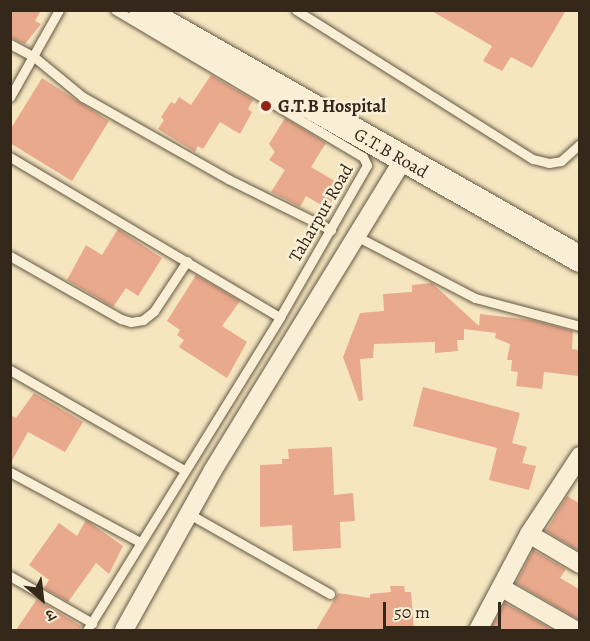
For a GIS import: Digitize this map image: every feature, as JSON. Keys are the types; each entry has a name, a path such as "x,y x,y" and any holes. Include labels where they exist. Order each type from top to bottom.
{"main road":[{"name":"G.T.B Road","path":"142,10 579,259"},
{"name":"G.T.B Road","path":"169,10 579,246"}],"street":[{"path":"124,630 191,515 213,470 404,160"},
{"path":"478,630 530,534 572,485 579,456"},
{"path":"530,534 579,564"},
{"path":"502,588 575,630"}],"lane":[{"path":"10,97 59,10"},
{"name":"Taharpur Road","path":"89,626 280,317 367,165 363,157 115,10"},
{"path":"296,10 533,159 549,163 561,160 579,144"},
{"path":"10,44 33,56 83,97 228,179 331,230"},
{"path":"10,157 280,317"},
{"path":"358,237 476,298 579,326"},
{"path":"10,256 121,320 131,322 143,320 154,311 187,261"},
{"path":"10,370 184,470"},
{"path":"10,472 140,542"},
{"path":"191,515 330,594"},
{"path":"10,576 89,626"}],"building":[{"path":"10,10 41,10 35,21 41,24 25,44 10,37"},
{"path":"430,10 566,10 532,68 511,57 502,71 483,61 492,46"},
{"path":"211,75 253,100 248,109 252,112 240,134 220,122 203,149 198,146 195,152 158,129 164,120 161,117 171,102 175,104 179,97 191,105"},
{"path":"42,78 109,121 72,181 10,143 10,130"},
{"path":"285,118 326,143 311,167 340,184 328,209 306,196 300,207 271,192 285,170 269,160 275,152 269,144"},
{"path":"118,229 162,258 138,296 126,288 113,307 67,280 86,245 102,255"},
{"path":"196,275 240,301 222,326 247,342 227,378 179,347 184,340 177,335 180,330 167,321"},
{"path":"432,283 479,326 480,314 532,320 573,331 572,349 579,350 579,376 544,372 542,389 516,386 518,372 511,371 512,360 507,360 510,344 495,338 496,333 464,329 464,340 457,340 458,351 435,353 435,342 374,344 373,358 360,359 363,400 359,401 343,357 360,313 384,311 383,294 412,292 412,285"},
{"path":"423,387 520,413 512,443 527,447 522,463 536,466 529,490 489,480 497,448 413,426"},
{"path":"34,393 83,422 65,452 28,432 10,464 10,415 16,418"},
{"path":"332,447 334,495 353,493 355,521 340,522 341,548 293,551 292,525 260,527 260,465 282,464 282,459 289,459 288,449"},
{"path":"567,496 579,503 579,551 546,531"},
{"path":"86,520 123,546 109,574 96,563 68,602 44,588 49,580 29,565 59,523 77,536"},
{"path":"533,550 566,569 560,578 579,589 579,620 516,583"},
{"path":"390,586 404,586 405,592 411,592 414,630 316,630 338,593 370,598 370,594 391,592"},
{"path":"37,599 81,626 80,630 16,630"},
{"path":"505,603 553,630 490,630"}],"place":[{"name":"G.T.B Hospital","path":"266,106"}]}
